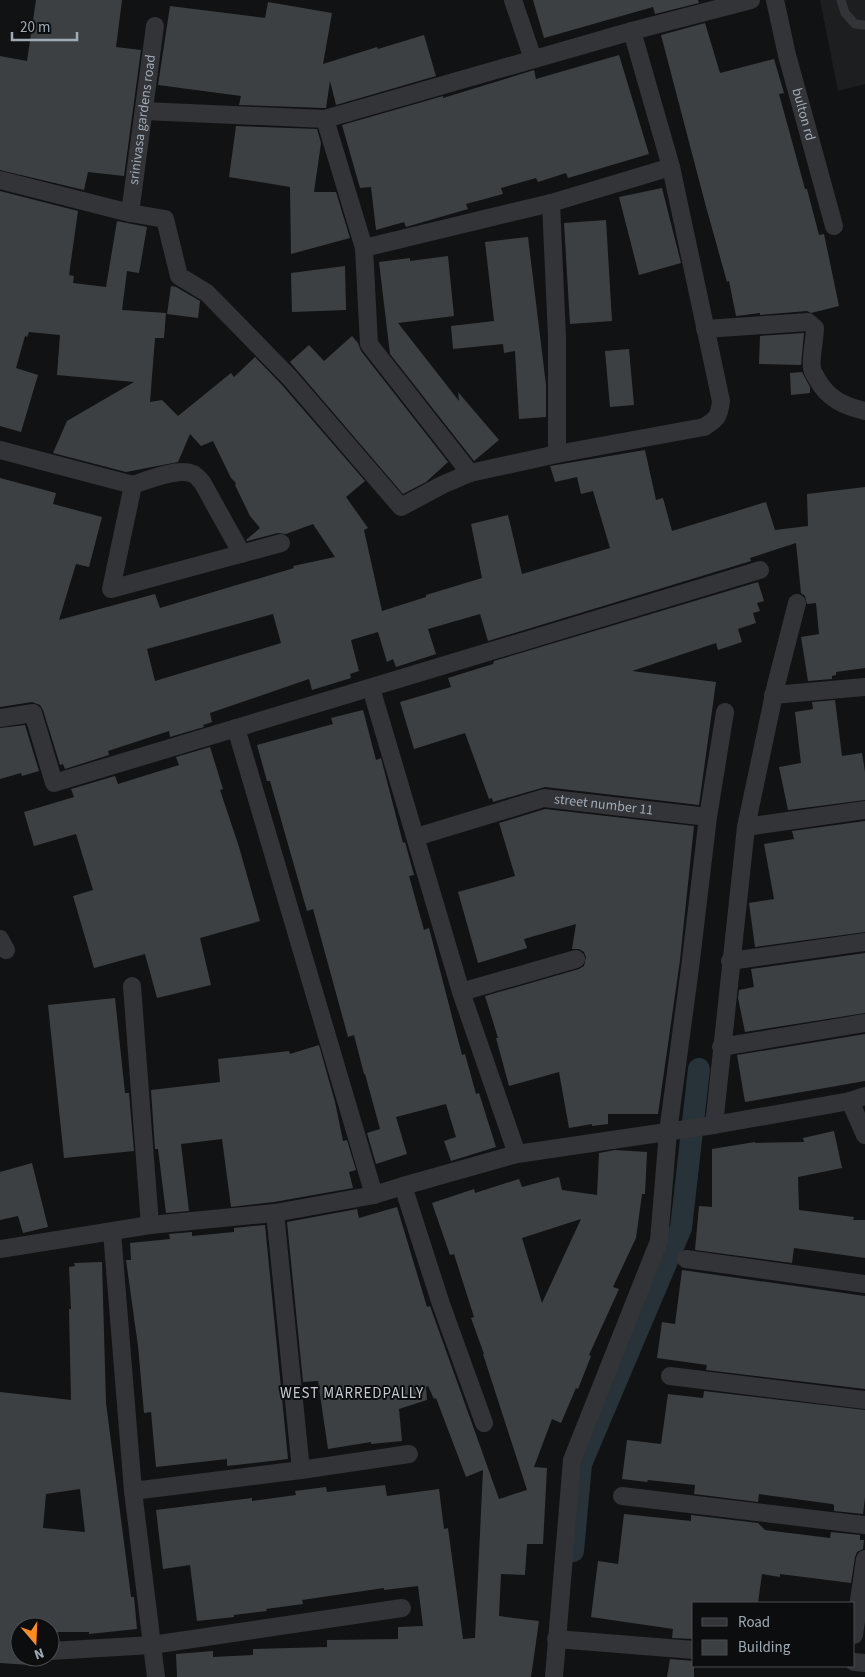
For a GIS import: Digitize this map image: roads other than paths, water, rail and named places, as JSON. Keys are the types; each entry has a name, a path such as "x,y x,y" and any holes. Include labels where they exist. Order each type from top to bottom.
{"street":[{"path":"513,0 533,59"},
{"path":"144,111 325,119 632,31 751,0"},
{"name":"bulton rd","path":"775,0 787,55 834,226"},
{"name":"srinivasa gardens road","path":"130,214 155,26"},
{"path":"0,180 130,214 165,219 180,276 207,293 290,378 401,507 442,485 470,473 557,454 704,427 716,420 720,411 721,401 671,167 632,31"},
{"path":"325,119 364,248 369,344 470,473"},
{"path":"364,248 551,203 671,167"},
{"path":"551,203 557,337 557,454"},
{"path":"705,329 808,322 815,328 812,368 822,388 830,397 838,402 865,411"},
{"path":"0,450 133,485 151,478 180,472 193,474 202,482 242,554"},
{"path":"133,485 111,589 281,543"},
{"path":"0,718 33,713 54,783 760,570"},
{"path":"708,1126 721,1047 746,827 796,603"},
{"path":"774,695 865,687"},
{"path":"371,688 460,992 518,1154"},
{"path":"554,1677 564,1640 572,1460 659,1241 674,1131 690,968 708,817 725,712"},
{"path":"236,728 374,1195"},
{"name":"street number 11","path":"416,837 544,798 708,817"},
{"path":"746,827 865,810"},
{"path":"730,961 865,942"},
{"path":"460,992 576,958"},
{"path":"132,986 150,1225"},
{"path":"721,1047 865,1023"},
{"path":"0,1249 150,1225 275,1213 374,1195 518,1154 708,1126 858,1099 865,1135"},
{"path":"403,1186 441,1304 484,1423"},
{"path":"275,1213 301,1470"},
{"path":"112,1232 133,1491 156,1677"},
{"path":"686,1259 865,1284"},
{"path":"670,1376 865,1400"},
{"path":"133,1491 301,1470 409,1454"},
{"path":"622,1496 865,1525"},
{"path":"855,1628 865,1559"},
{"path":"60,1650 152,1645 402,1608"},
{"path":"564,1640 692,1650"}],"lane":[{"path":"841,0 845,13 855,24 865,24"}],"waterway":[{"path":"573,1551 581,1464 681,1228 699,1069"}],"district":[{"name":"WEST MARREDPALLY","path":"352,1393"}]}
